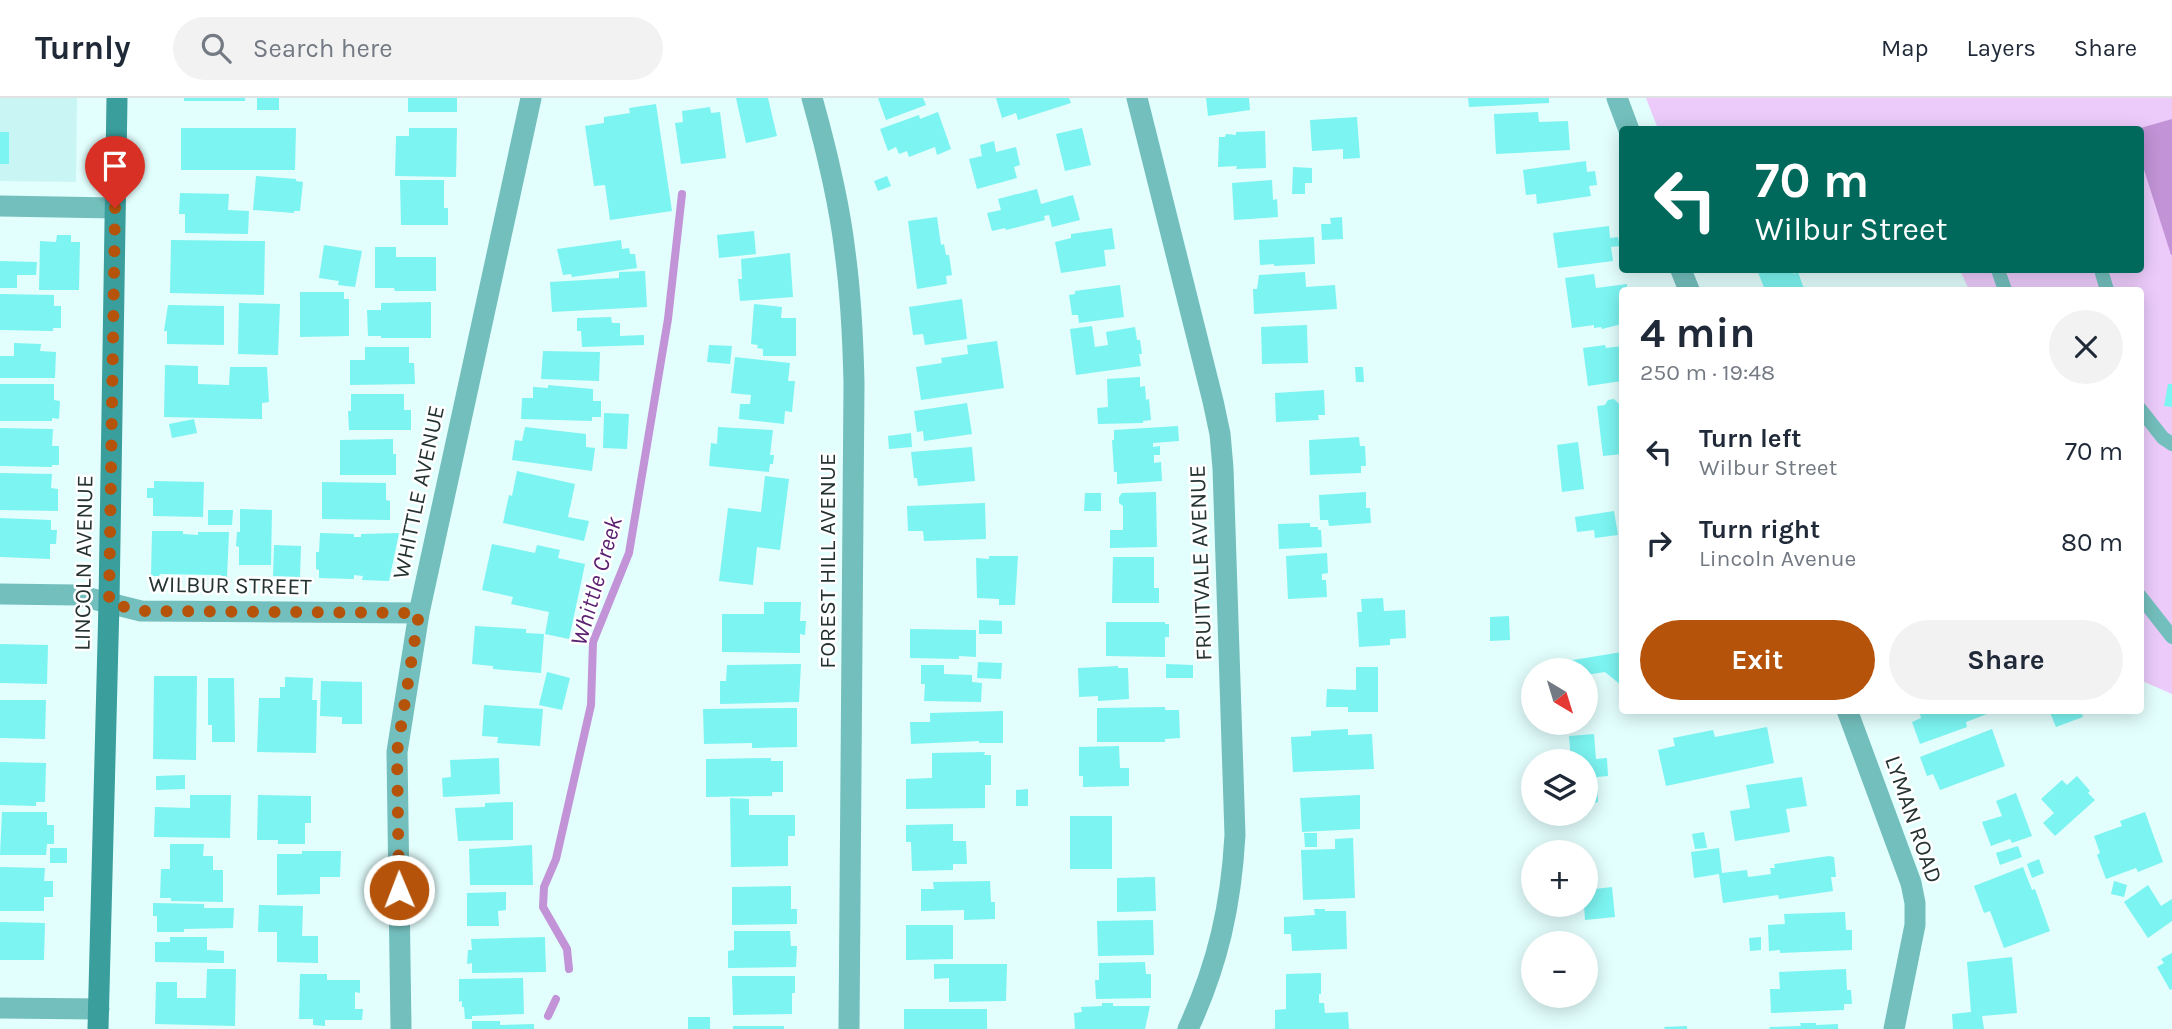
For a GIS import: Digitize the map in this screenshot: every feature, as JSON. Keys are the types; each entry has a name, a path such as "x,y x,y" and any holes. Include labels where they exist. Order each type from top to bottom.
{"main road":[{"name":"LINCOLN AVENUE","path":"99,1019 117,98"}],"street":[{"name":"WHITTLE AVENUE","path":"401,1029 397,752 419,613 531,98"},
{"name":"FOREST HILL AVENUE","path":"812,98 833,180 845,249 852,313 854,383 849,1029"},
{"name":"FRUITVALE AVENUE","path":"1137,98 1213,401 1223,468 1235,797 1233,874 1217,953 1205,991 1188,1029"},
{"path":"1617,98 1628,126"},
{"path":"0,206 115,208"},
{"name":"WILBUR STREET","path":"0,594 77,595 141,611 419,613"},
{"name":"LYMAN ROAD","path":"1848,714 1911,883 1915,903 1915,925 1894,1029"},
{"path":"0,1008 99,1019"}],"lane":[{"path":"2144,413 2163,438 2172,444"},
{"path":"2144,602 2172,637"}],"shaded area":[{"path":"0,98 77,98 76,182 0,181"},
{"path":"1646,98 2172,98 2172,694 2144,682 2144,287 1968,287 1961,273 2144,273 2144,126 1657,126"},
{"path":"2172,119 2172,255 2144,170 2144,127"}],"building":[{"path":"184,98 245,98 245,101 184,101"},
{"path":"257,98 279,98 279,110 257,110"},
{"path":"408,98 457,98 457,112 408,112"},
{"path":"736,98 768,98 777,136 746,143"},
{"path":"878,98 923,98 926,105 886,120"},
{"path":"996,98 1069,98 1071,103 1018,120 1016,113 1002,118"},
{"path":"1206,98 1249,98 1250,110 1208,116"},
{"path":"1468,98 1549,98 1549,103 1469,107"},
{"path":"656,104 672,211 610,220 605,185 594,186 585,126 604,123 604,117 630,113 629,108"},
{"path":"710,107 711,113 720,112 726,158 681,164 675,123 683,122 682,111"},
{"path":"938,112 951,149 937,155 935,147 909,157 907,151 899,154 896,147 888,151 880,129 919,115 920,119"},
{"path":"1538,112 1539,122 1568,121 1570,150 1496,154 1494,114"},
{"path":"1357,117 1360,158 1343,159 1343,149 1312,151 1310,120"},
{"path":"181,128 296,128 295,170 181,170"},
{"path":"409,128 457,128 456,177 395,176 396,136 409,136"},
{"path":"1082,128 1091,165 1065,171 1056,134"},
{"path":"1265,131 1266,168 1218,167 1219,137 1225,137 1226,134 1236,135 1236,132"},
{"path":"0,132 9,132 9,164 0,164"},
{"path":"994,141 996,152 1016,147 1020,165 1014,167 1017,178 977,189 969,159 982,156 980,145"},
{"path":"1586,161 1587,172 1595,171 1597,185 1589,186 1591,196 1537,204 1536,194 1526,195 1523,170"},
{"path":"1293,167 1312,168 1312,183 1305,183 1305,194 1292,194"},
{"path":"256,176 303,182 300,211 294,213 253,210"},
{"path":"887,176 891,186 878,191 874,181"},
{"path":"400,180 444,180 444,208 448,208 448,225 401,225"},
{"path":"1272,180 1273,200 1277,199 1278,217 1234,220 1232,183"},
{"path":"1037,189 1041,204 1073,195 1080,220 1052,227 1049,215 1044,216 1045,220 992,231 987,213 1001,210 998,199"},
{"path":"180,193 229,194 228,210 249,211 248,234 185,233 185,214 179,214"},
{"path":"937,217 941,245 944,244 946,255 949,255 952,275 946,276 947,284 917,289 908,221"},
{"path":"1342,217 1343,239 1322,240 1321,224 1331,224 1330,218"},
{"path":"1609,226 1610,238 1618,237 1619,246 1611,247 1613,261 1558,268 1553,233"},
{"path":"1112,228 1115,249 1104,250 1106,266 1061,273 1055,242 1071,238 1071,234"},
{"path":"754,231 756,254 719,258 717,235"},
{"path":"57,235 71,235 71,242 80,242 79,290 39,290 40,241 56,242"},
{"path":"1314,237 1315,264 1260,265 1259,240"},
{"path":"171,240 265,241 264,295 170,293"},
{"path":"621,240 622,249 629,248 630,254 635,254 637,268 572,277 571,274 563,275 557,249"},
{"path":"324,245 362,251 355,287 338,285 339,281 319,278"},
{"path":"375,247 396,247 396,257 436,257 436,291 375,288"},
{"path":"790,253 793,297 740,301 738,279 742,279 741,259"},
{"path":"0,261 37,262 36,275 17,275 17,288 0,288"},
{"path":"645,271 647,307 552,312 550,282 619,278 619,272"},
{"path":"1305,272 1306,287 1335,285 1337,309 1254,314 1253,289 1257,289 1259,275"},
{"path":"1758,273 1798,273 1803,287 1764,287"},
{"path":"1594,274 1596,288 1627,284 1627,287 1619,287 1619,325 1602,329 1594,328 1594,325 1572,328 1565,278"},
{"path":"1120,285 1124,317 1079,323 1078,315 1072,315 1069,295 1075,294 1075,291"},
{"path":"300,292 344,292 344,299 349,299 349,336 300,337"},
{"path":"0,294 54,295 54,306 61,306 61,328 53,328 53,331 0,330"},
{"path":"962,299 967,339 925,345 923,334 913,335 909,307"},
{"path":"431,302 431,338 368,336 367,310 381,310 381,303"},
{"path":"239,303 280,304 278,355 238,354"},
{"path":"754,304 782,307 781,318 796,318 796,356 763,356 763,349 751,344"},
{"path":"168,305 224,306 224,345 167,344 167,331 164,331"},
{"path":"611,317 612,323 620,323 620,336 644,335 644,345 582,347 581,331 577,331 577,318"},
{"path":"1307,325 1308,363 1262,364 1261,327"},
{"path":"1092,326 1095,347 1108,345 1106,332 1135,327 1137,340 1140,340 1141,366 1076,375 1070,329"},
{"path":"997,341 1004,388 921,400 916,367 942,363 941,358 968,354 967,345"},
{"path":"14,343 41,344 40,351 56,352 55,378 0,378 0,356 14,356"},
{"path":"709,345 732,346 730,364 707,362"},
{"path":"1619,346 1619,381 1588,386 1583,348"},
{"path":"365,347 409,347 409,363 414,363 415,384 350,385 350,360 365,360"},
{"path":"543,351 600,352 599,381 541,379"},
{"path":"735,357 790,363 788,381 795,381 792,412 785,411 784,424 739,419 740,404 750,404 751,395 731,393"},
{"path":"165,365 198,366 198,384 229,385 230,367 267,367 269,402 262,403 262,419 164,417"},
{"path":"1355,367 1363,367 1364,382 1356,382"},
{"path":"1140,377 1140,387 1145,386 1146,400 1149,399 1151,420 1143,423 1098,424 1097,408 1108,407 1107,379"},
{"path":"0,384 54,384 54,400 60,401 59,419 0,421"},
{"path":"2168,384 2172,384 2172,407 2164,406"},
{"path":"548,385 593,389 593,401 601,401 601,417 592,417 592,421 521,419 522,398 533,398 533,387 548,388"},
{"path":"1324,390 1325,415 1318,415 1319,420 1276,422 1275,393"},
{"path":"351,394 404,394 404,410 411,410 411,430 349,430"},
{"path":"1614,399 1619,403 1619,454 1603,456 1597,406 1605,405 1608,400"},
{"path":"967,403 972,434 924,441 923,431 917,432 914,411"},
{"path":"604,413 629,414 627,449 603,448"},
{"path":"194,419 197,433 172,438 169,424"},
{"path":"1178,426 1179,441 1153,443 1153,447 1160,446 1160,455 1154,455 1154,463 1161,462 1162,481 1117,484 1112,440 1114,430"},
{"path":"525,427 586,434 586,447 595,448 592,471 512,460 515,440 522,441"},
{"path":"718,427 773,430 770,455 774,455 769,472 709,466 711,443 717,444"},
{"path":"0,428 53,429 52,446 59,446 59,465 0,466"},
{"path":"911,433 912,447 889,449 888,436"},
{"path":"1359,437 1360,446 1365,446 1366,466 1361,466 1361,473 1310,475 1309,440"},
{"path":"393,439 396,475 340,475 340,440"},
{"path":"1578,442 1584,489 1562,492 1557,445"},
{"path":"972,447 975,481 918,486 917,478 914,478 911,452"},
{"path":"517,471 575,484 568,517 589,521 584,541 503,523"},
{"path":"0,473 52,474 51,488 58,489 58,511 0,510"},
{"path":"765,476 789,479 780,550 757,547 753,585 719,581 728,508 761,512"},
{"path":"154,481 204,482 203,517 153,516 153,498 147,498 147,488 154,488"},
{"path":"322,482 386,483 390,520 322,519"},
{"path":"1156,492 1157,547 1110,548 1110,530 1123,530 1123,506 1119,503 1122,493"},
{"path":"1366,492 1366,508 1370,508 1371,523 1329,526 1328,520 1320,520 1319,495"},
{"path":"1085,493 1101,493 1101,511 1084,511"},
{"path":"985,503 986,539 924,541 923,531 908,531 907,506"},
{"path":"240,509 272,510 271,565 239,565 239,547 236,546 237,532 240,532"},
{"path":"208,510 233,510 232,525 208,525"},
{"path":"1614,511 1618,535 1595,538 1594,530 1577,532 1575,517"},
{"path":"0,518 51,520 51,530 57,530 56,544 50,544 50,559 0,557"},
{"path":"1310,523 1310,527 1318,527 1318,530 1321,530 1322,547 1279,549 1278,524"},
{"path":"152,531 183,531 183,534 198,535 198,532 229,532 227,577 160,574 151,576"},
{"path":"320,533 354,534 354,537 361,537 361,534 399,533 389,581 362,580 363,576 354,575 354,579 319,578 316,552 319,552"},
{"path":"492,544 535,553 537,545 560,550 558,558 585,564 569,639 545,634 549,612 511,604 513,597 482,590"},
{"path":"274,545 301,546 300,577 273,576"},
{"path":"1327,553 1328,573 1322,574 1322,580 1326,580 1327,597 1288,599 1286,556"},
{"path":"989,556 1018,556 1015,605 999,605 999,599 977,598 976,558 989,559"},
{"path":"1113,557 1154,557 1154,588 1159,588 1159,603 1112,603"},
{"path":"1383,598 1384,611 1405,610 1406,638 1390,639 1390,645 1359,647 1357,612 1362,612 1361,599"},
{"path":"764,602 801,602 800,621 806,621 805,635 800,634 800,653 722,652 722,614 764,614"},
{"path":"1509,616 1510,640 1490,641 1490,617"},
{"path":"979,620 1002,621 1002,634 979,634"},
{"path":"1106,622 1169,624 1169,637 1165,637 1165,657 1106,656"},
{"path":"475,626 526,629 526,633 544,634 541,673 493,669 493,666 472,664"},
{"path":"910,629 976,630 976,657 910,658"},
{"path":"0,644 48,645 47,684 0,683"},
{"path":"1619,652 1619,684 1605,672 1598,673 1598,658 1585,658"},
{"path":"978,662 1002,663 1001,679 977,678"},
{"path":"801,664 799,702 720,704 720,681 726,681 727,665"},
{"path":"1166,664 1193,665 1193,678 1166,678"},
{"path":"921,665 944,665 944,674 972,675 972,682 982,683 981,702 924,701 925,684 921,684"},
{"path":"1356,667 1378,667 1378,712 1348,712 1348,707 1326,707 1327,689 1356,690"},
{"path":"1078,668 1128,668 1129,699 1098,701 1098,696 1079,697"},
{"path":"547,672 570,678 562,710 539,705"},
{"path":"154,676 197,676 196,760 153,759"},
{"path":"285,677 313,678 312,700 317,700 316,753 257,752 259,698 280,698 280,687 285,687"},
{"path":"208,678 234,678 235,742 212,742 212,725 208,725"},
{"path":"321,681 362,682 362,724 342,724 342,717 320,716"},
{"path":"0,700 46,700 45,739 0,738"},
{"path":"484,705 543,709 540,746 497,743 498,737 482,736"},
{"path":"1165,707 1165,710 1179,710 1180,738 1165,739 1165,742 1097,742 1097,708"},
{"path":"797,708 797,747 752,748 752,743 704,744 703,709"},
{"path":"1003,711 1003,743 979,741 911,744 910,722 930,722 930,713"},
{"path":"1920,714 1987,714 1966,722 1967,727 1920,744 1912,722 1921,718"},
{"path":"2051,714 2082,714 2083,717 2056,727"},
{"path":"1767,727 1774,763 1666,786 1658,750 1675,746 1673,738 1713,730 1715,737"},
{"path":"1348,729 1348,735 1372,734 1374,769 1293,772 1291,737 1311,736 1311,731"},
{"path":"1992,729 2005,766 1940,790 1933,774 1927,776 1920,757"},
{"path":"1594,735 1595,749 1570,749 1569,736"},
{"path":"1119,746 1120,768 1129,768 1129,786 1083,787 1083,776 1079,776 1079,747"},
{"path":"985,752 984,755 991,755 991,785 985,785 985,808 906,809 906,779 932,778 932,753"},
{"path":"499,758 500,794 443,797 442,778 451,777 450,760"},
{"path":"771,758 771,761 783,761 783,792 772,792 772,796 706,797 706,759"},
{"path":"1607,758 1608,776 1598,777 1598,759"},
{"path":"0,762 46,763 45,802 36,802 36,806 0,805"},
{"path":"185,775 185,789 156,790 156,776"},
{"path":"2077,776 2095,800 2055,836 2043,823 2054,813 2041,799 2062,780 2067,785"},
{"path":"1802,777 1807,806 1786,809 1790,832 1735,841 1730,811 1750,808 1746,785"},
{"path":"1028,789 1028,806 1016,806 1016,790"},
{"path":"2016,793 2032,836 2012,843 2010,839 1991,846 1982,822 2002,816 1996,801"},
{"path":"190,795 231,795 230,838 154,837 155,807 190,808"},
{"path":"258,795 311,796 311,823 305,823 305,844 278,844 278,840 257,840"},
{"path":"1360,795 1360,829 1302,832 1300,798"},
{"path":"730,798 749,799 749,815 795,815 795,836 788,836 788,866 731,867"},
{"path":"513,802 513,840 458,841 455,808"},
{"path":"2,812 47,812 47,825 54,825 54,844 47,844 46,855 0,855"},
{"path":"2145,812 2163,862 2138,872 2136,868 2106,879 2097,855 2100,853 2094,836 2122,826 2120,821"},
{"path":"1070,816 1112,816 1112,869 1070,869"},
{"path":"953,824 953,841 966,841 967,864 953,864 953,870 912,871 911,842 906,842 906,825"},
{"path":"1704,832 1707,848 1695,849 1692,834"},
{"path":"1304,833 1317,833 1317,847 1305,847"},
{"path":"1353,838 1355,898 1303,900 1301,850 1335,849 1335,839"},
{"path":"170,844 204,844 203,856 213,856 213,870 223,870 223,902 171,901 171,898 160,898 161,869 170,869"},
{"path":"532,845 533,885 470,885 469,849"},
{"path":"2018,846 2022,857 2000,865 1996,853"},
{"path":"50,848 67,848 67,863 50,863"},
{"path":"1719,848 1722,873 1747,870 1748,877 1771,874 1770,868 1775,868 1774,864 1834,857 1836,877 1831,877 1833,891 1723,903 1719,874 1694,878 1691,852"},
{"path":"302,851 341,851 340,877 320,877 320,894 277,895 277,854 302,854"},
{"path":"2039,859 2044,873 2032,878 2027,864"},
{"path":"0,867 45,868 44,881 53,881 53,897 44,897 44,911 0,911"},
{"path":"2023,867 2032,890 2035,889 2050,931 2004,948 1990,911 1984,913 1974,886"},
{"path":"1155,877 1156,911 1117,912 1117,878"},
{"path":"990,881 991,902 995,902 995,919 964,920 964,910 921,911 921,889 934,889 933,882"},
{"path":"2114,881 2127,885 2124,897 2111,894"},
{"path":"2148,885 2161,906 2172,899 2172,921 2148,938 2124,902"},
{"path":"791,886 791,909 797,909 797,924 732,925 732,887"},
{"path":"1612,887 1615,917 1585,920 1585,917 1598,917 1598,889"},
{"path":"506,892 506,910 498,911 499,926 467,926 467,893"},
{"path":"153,903 204,904 204,908 234,908 233,928 157,932 157,916 153,916"},
{"path":"259,905 303,906 302,936 318,936 318,963 277,962 277,932 258,932"},
{"path":"1314,909 1346,911 1347,949 1292,951 1291,934 1284,934 1284,917 1315,915"},
{"path":"1845,912 1846,930 1852,930 1852,950 1780,953 1780,950 1769,951 1768,925 1785,924 1784,914"},
{"path":"1153,920 1154,955 1098,956 1097,921"},
{"path":"0,922 45,923 44,960 0,960"},
{"path":"906,925 953,925 953,959 906,960"},
{"path":"734,931 790,931 791,946 797,946 796,967 728,968 728,951 734,950"},
{"path":"170,937 207,937 207,950 224,951 224,963 155,962 155,942 170,942"},
{"path":"545,937 546,972 472,973 472,963 467,964 468,950 472,950 471,939"},
{"path":"1761,937 1761,950 1750,951 1749,938"},
{"path":"2172,953 2170,990 2157,967 2164,963 2161,959"},
{"path":"2012,957 2017,1013 1982,1016 1984,1029 1953,1029 1952,1014 1971,1012 1967,962"},
{"path":"1145,962 1146,974 1151,974 1151,998 1096,999 1095,980 1099,980 1099,963"},
{"path":"934,964 1007,964 1006,1001 949,1002 949,978 934,979"},
{"path":"207,969 236,969 235,1026 155,1024 156,982 177,982 177,998 206,998"},
{"path":"1846,969 1847,990 1851,990 1852,1004 1844,1004 1844,1010 1771,1013 1770,989 1780,989 1779,972"},
{"path":"1321,973 1319,1003 1324,1003 1325,1013 1348,1012 1349,1029 1275,1029 1275,1010 1286,1009 1286,974"},
{"path":"300,974 327,974 327,980 360,980 360,993 355,992 355,1009 363,1009 362,1020 325,1020 325,1026 313,1025 313,1019 299,1019"},
{"path":"732,976 795,976 792,1014 733,1015"},
{"path":"523,978 524,1014 472,1016 472,1019 465,1019 462,1001 459,1002 459,979"},
{"path":"1102,1003 1113,1003 1113,1006 1150,1006 1145,1029 1075,1029 1074,1013 1082,1012 1081,1007 1102,1006"},
{"path":"904,1009 987,1009 987,1029 904,1029"},
{"path":"688,1017 710,1017 710,1029 688,1029"},
{"path":"472,1021 500,1021 500,1025 534,1024 534,1029 472,1029"},
{"path":"1800,1023 1838,1024 1838,1029 1769,1027 1801,1026"},
{"path":"733,1026 784,1026 784,1029 733,1029"},
{"path":"1687,1026 1687,1029 1664,1027"}],"waterway":[{"name":"Whittle Creek","path":"569,969 567,949 543,907 544,887 556,859 591,705 593,642 629,553 668,319 682,194"},
{"name":"Whittle Creek","path":"548,1016 556,999"}],"route":[{"path":"115,208 109,603 141,611 419,613 397,752 399,890"}]}
